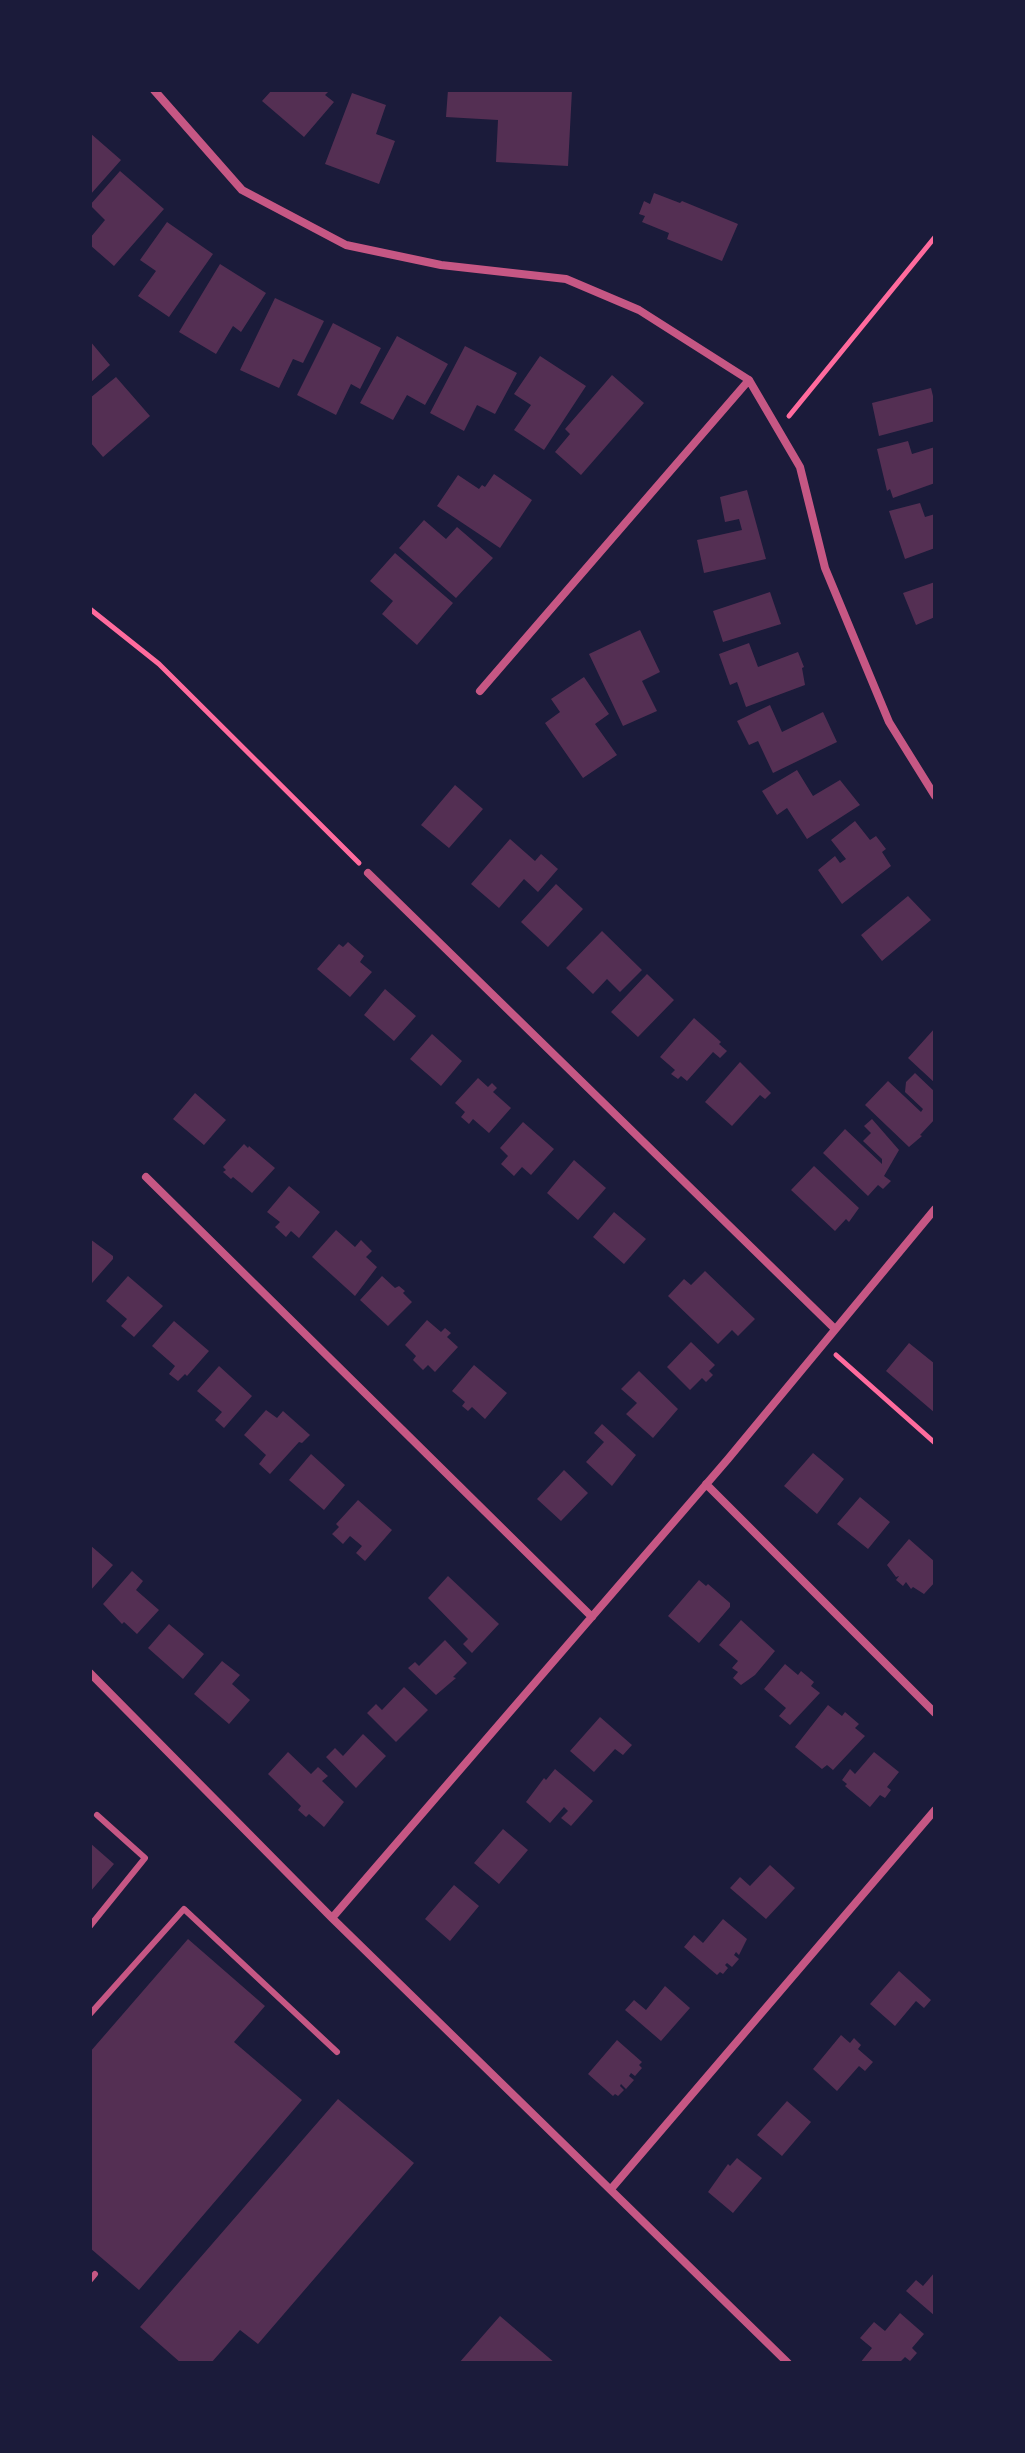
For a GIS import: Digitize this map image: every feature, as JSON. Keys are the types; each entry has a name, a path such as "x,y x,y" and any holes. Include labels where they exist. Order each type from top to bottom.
{"street":[{"path":"154,90 242,190 346,245 441,265 566,279 639,310 749,380 800,467 825,568 889,722 935,796"},
{"path":"480,691 749,380"},
{"path":"368,873 835,1329"},
{"path":"146,1177 592,1617"},
{"path":"332,1918 706,1484 935,1209"},
{"path":"706,1484 935,1713"},
{"path":"90,1673 332,1918 788,2363"},
{"path":"611,2189 935,1810"}],"lane":[{"path":"90,1926 145,1858 97,1815"},
{"path":"90,2014 184,1909 337,2052"}],"path":[{"path":"778,429 934,238"},
{"path":"90,609 159,664 368,873"},
{"path":"823,1344 935,1443"}],"building":[{"path":"272,90 330,90 325,95 334,102 304,137 262,101"},
{"path":"448,90 572,90 568,166 496,162 498,120 446,117"},
{"path":"352,93 386,105 376,134 395,141 379,184 325,164"},
{"path":"90,133 121,160 90,195"},
{"path":"120,171 164,209 114,266 90,245 90,238 105,220 90,205"},
{"path":"654,193 738,224 722,261 667,239 669,233 642,222 645,216 639,214 644,201 650,204"},
{"path":"167,222 213,254 169,317 138,296 156,271 140,260"},
{"path":"220,264 266,293 241,332 233,326 216,354 179,332"},
{"path":"275,298 324,321 303,363 293,359 279,388 240,370"},
{"path":"333,323 381,348 360,389 351,384 336,415 297,395"},
{"path":"397,336 448,364 425,405 407,395 393,420 360,403"},
{"path":"90,341 110,365 90,383"},
{"path":"465,346 517,373 495,414 477,405 464,431 430,413"},
{"path":"540,356 586,386 544,450 514,430 531,405 514,394"},
{"path":"612,375 644,403 581,475 555,452 570,434 565,429"},
{"path":"116,377 150,416 103,457 90,442 90,398"},
{"path":"931,388 935,421 879,436 872,403"},
{"path":"908,441 912,454 935,447 935,483 893,498 890,489 887,491 877,449"},
{"path":"494,474 532,500 500,548 437,506 458,475 479,489 482,485 485,487"},
{"path":"747,490 766,559 704,573 697,540 742,530 739,519 725,522 720,497"},
{"path":"920,503 925,517 935,514 935,548 905,559 889,511"},
{"path":"424,520 446,539 457,527 493,558 456,598 399,548"},
{"path":"395,553 453,603 417,645 382,614 393,601 370,581"},
{"path":"935,582 935,617 916,625 903,593"},
{"path":"770,592 781,624 723,642 713,611"},
{"path":"640,630 660,672 642,681 657,711 623,726 589,654"},
{"path":"749,643 758,667 798,652 804,667 805,685 746,707 737,682 730,685 719,654"},
{"path":"584,677 609,714 595,724 617,755 583,778 545,723 560,712 551,699"},
{"path":"770,705 782,732 823,712 837,742 773,773 758,741 749,745 737,721"},
{"path":"797,770 813,796 840,780 860,805 807,839 787,808 777,815 762,791"},
{"path":"455,785 483,809 449,848 421,825"},
{"path":"855,821 870,840 876,836 886,849 882,852 891,866 842,904 818,870 835,856 840,863 846,859 831,840"},
{"path":"510,839 535,861 541,854 558,869 538,892 524,879 499,908 471,884"},
{"path":"556,884 583,909 548,947 521,922"},
{"path":"908,896 931,920 882,961 861,935"},
{"path":"602,931 642,970 620,992 607,979 593,994 566,968"},
{"path":"348,942 364,956 360,962 372,972 350,997 317,969 339,944 343,947"},
{"path":"647,974 674,1000 638,1037 611,1012"},
{"path":"385,989 416,1016 394,1041 364,1015"},
{"path":"694,1018 727,1051 720,1058 713,1052 687,1081 671,1074 675,1070 660,1057"},
{"path":"935,1028 935,1083 908,1058"},
{"path":"432,1034 462,1061 441,1086 410,1059"},
{"path":"740,1062 771,1093 765,1099 760,1095 732,1126 705,1102"},
{"path":"915,1073 935,1092 935,1119 909,1147 865,1105 888,1081 921,1112 923,1109 905,1092 906,1082"},
{"path":"478,1078 488,1087 492,1083 497,1088 493,1092 511,1108 489,1133 473,1119 469,1124 461,1117 465,1112 455,1103"},
{"path":"195,1093 226,1120 204,1145 173,1119"},
{"path":"872,1119 899,1150 884,1176 891,1181 883,1189 878,1185 868,1196 823,1153 845,1129 882,1164 882,1159 863,1141 871,1133 864,1126"},
{"path":"523,1122 554,1149 531,1175 522,1167 514,1176 501,1164 508,1156 500,1148"},
{"path":"244,1144 275,1168 252,1193 223,1172 226,1170 223,1167"},
{"path":"574,1160 606,1188 578,1220 547,1193"},
{"path":"814,1166 859,1208 849,1222 846,1219 835,1231 791,1190"},
{"path":"289,1186 320,1212 299,1238 291,1231 286,1237 275,1227 280,1222 267,1212"},
{"path":"614,1212 646,1239 624,1264 593,1237"},
{"path":"336,1230 355,1247 361,1240 372,1251 366,1257 377,1267 355,1296 312,1257"},
{"path":"90,1239 113,1256 92,1283"},
{"path":"705,1271 755,1319 738,1336 732,1330 718,1344 668,1296 684,1279 691,1285"},
{"path":"128,1276 163,1306 134,1337 121,1326 127,1319 106,1301"},
{"path":"382,1276 395,1288 399,1286 405,1291 403,1293 412,1302 388,1326 360,1300"},
{"path":"427,1320 441,1332 445,1328 451,1333 447,1337 458,1347 435,1372 428,1365 423,1370 413,1360 416,1356 405,1345"},
{"path":"174,1321 209,1351 187,1376 185,1374 178,1381 169,1374 175,1366 152,1346"},
{"path":"691,1342 715,1365 709,1371 713,1375 706,1382 702,1378 690,1390 667,1367"},
{"path":"909,1343 935,1364 935,1413 886,1371"},
{"path":"474,1365 507,1393 485,1419 472,1407 468,1411 462,1406 465,1402 452,1391"},
{"path":"219,1366 252,1396 224,1428 215,1420 222,1412 197,1391"},
{"path":"639,1371 678,1409 653,1438 626,1414 637,1403 621,1389"},
{"path":"266,1410 277,1418 283,1411 310,1435 302,1443 299,1442 270,1474 259,1464 266,1455 244,1435"},
{"path":"602,1424 636,1455 612,1486 586,1462 604,1442 594,1433"},
{"path":"813,1453 844,1479 817,1514 784,1486"},
{"path":"311,1454 345,1485 324,1510 289,1480"},
{"path":"564,1470 588,1493 561,1521 537,1499"},
{"path":"860,1497 890,1522 868,1549 837,1524"},
{"path":"358,1500 392,1530 365,1561 356,1553 362,1546 350,1536 343,1544 332,1534 339,1527 336,1524"},
{"path":"909,1539 935,1562 935,1582 924,1594 913,1587 911,1589 906,1582 903,1586 896,1580 899,1576 896,1577 887,1565"},
{"path":"90,1545 113,1565 90,1591"},
{"path":"132,1571 143,1581 136,1590 159,1610 137,1634 124,1622 122,1624 103,1604"},
{"path":"448,1576 499,1624 472,1653 463,1644 468,1639 428,1598"},
{"path":"699,1580 730,1603 730,1607 699,1643 668,1616"},
{"path":"741,1620 775,1651 755,1675 741,1685 733,1678 738,1672 732,1668 738,1661 719,1645"},
{"path":"169,1624 204,1654 183,1679 148,1648"},
{"path":"445,1640 467,1663 453,1677 456,1678 436,1695 408,1668 415,1662 419,1666"},
{"path":"222,1661 240,1675 232,1684 250,1700 229,1724 194,1694"},
{"path":"785,1664 798,1675 801,1671 814,1682 811,1686 820,1693 790,1725 779,1716 786,1708 764,1689"},
{"path":"404,1687 428,1710 396,1742 367,1713 376,1704 382,1710"},
{"path":"828,1705 842,1716 845,1712 859,1724 855,1728 865,1736 833,1770 827,1765 822,1769 795,1747"},
{"path":"600,1717 632,1745 623,1755 615,1749 594,1772 570,1751"},
{"path":"363,1734 386,1756 356,1788 326,1757 335,1748 343,1756"},
{"path":"288,1752 311,1774 318,1767 328,1776 322,1781 344,1802 324,1827 309,1814 306,1817 298,1810 301,1806 268,1774"},
{"path":"874,1752 899,1772 887,1787 891,1790 885,1798 880,1795 870,1807 842,1780 850,1769 855,1774"},
{"path":"555,1769 593,1801 571,1826 561,1818 568,1811 564,1807 550,1823 526,1802"},
{"path":"503,1829 528,1850 499,1884 474,1863"},
{"path":"90,1843 114,1864 90,1892"},
{"path":"770,1865 795,1888 766,1919 730,1888 740,1877 750,1886"},
{"path":"454,1885 479,1906 450,1941 425,1919"},
{"path":"723,1919 747,1939 739,1955 736,1952 734,1955 739,1959 732,1967 727,1963 728,1968 723,1974 720,1972 717,1975 684,1947 694,1935 703,1943"},
{"path":"188,1939 265,2006 234,2042 302,2100 139,2290 90,2248 90,2052"},
{"path":"899,1971 931,2000 924,2008 916,2001 895,2026 870,2004"},
{"path":"665,1986 690,2008 661,2041 625,2010 634,2000 646,2010"},
{"path":"841,2035 850,2043 854,2038 861,2045 858,2049 873,2062 865,2071 859,2066 837,2091 813,2069"},
{"path":"617,2040 642,2062 639,2065 642,2068 635,2076 631,2073 629,2076 634,2080 626,2089 621,2084 624,2090 613,2096 588,2074"},
{"path":"338,2099 414,2163 258,2344 240,2330 211,2363 181,2363 140,2327"},
{"path":"787,2101 811,2122 782,2156 757,2135"},
{"path":"737,2158 762,2178 733,2213 708,2192 728,2164 730,2166"},
{"path":"935,2272 935,2316 906,2291 916,2280 923,2286"},
{"path":"900,2313 924,2334 912,2348 917,2353 910,2361 905,2357 899,2363 860,2363 872,2348 860,2338 874,2322 885,2331"},
{"path":"500,2316 555,2363 459,2363"}]}
